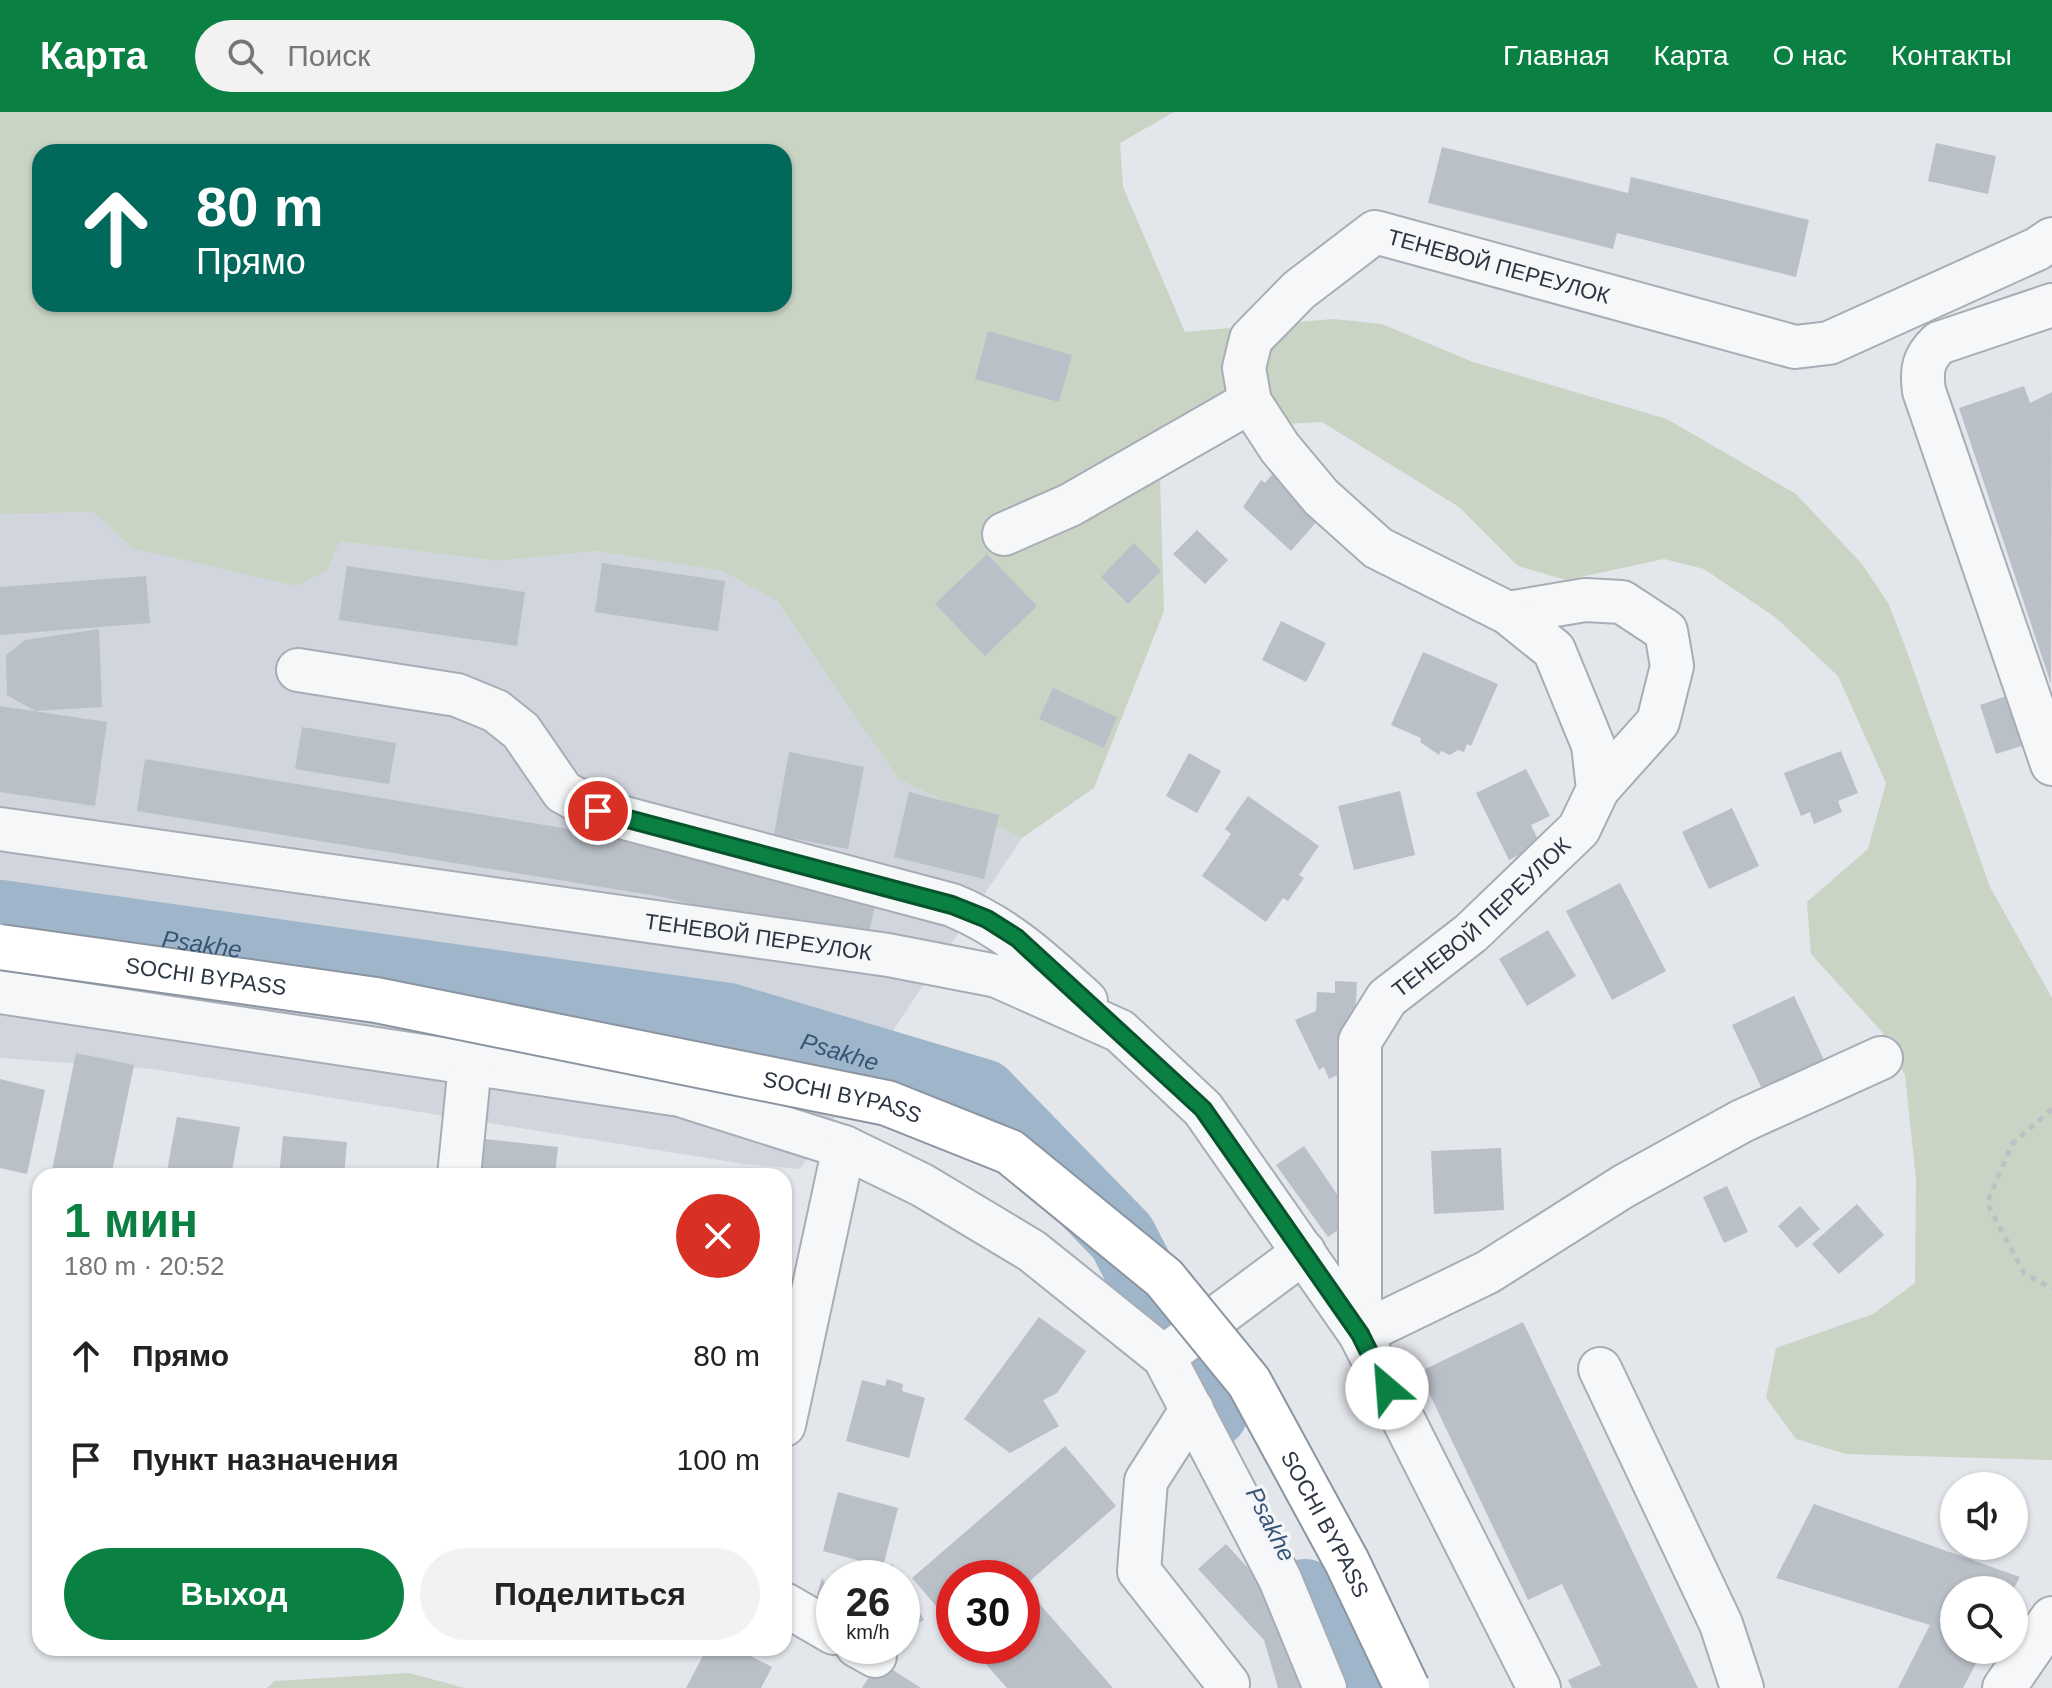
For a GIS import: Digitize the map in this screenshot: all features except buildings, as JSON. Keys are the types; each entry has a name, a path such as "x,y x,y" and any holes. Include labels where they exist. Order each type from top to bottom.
{"highway":[{"name":"SOCHI BYPASS","path":"0,947 376,1000 872,1100 1010,1152 1164,1278 1249,1382 1347,1562 1407,1688"}],"street":[{"name":"ТЕНЕВОЙ ПЕРЕУЛОК","path":"1360,1334 1360,1041 1387,998 1471,933 1579,829 1598,789 1593,745 1554,650 1508,613 1378,548 1321,497 1280,448 1250,402 1244,368 1251,339 1299,290 1375,232 1795,347 1829,343 2037,249 2052,239"},
{"path":"2052,305 1939,343 1928,353 1921,370 1924,391 2052,764"},
{"path":"1004,534 1070,505 1250,402"},
{"path":"1508,613 1585,600 1622,602 1666,631 1672,666 1658,722 1598,789"},
{"path":"298,670 457,695 496,711 521,731 563,792 598,811 952,905 987,919 1017,938 1120,1031"},
{"name":"ТЕНЕВОЙ ПЕРЕУЛОК","path":"0,829 888,955 997,976 1120,1031 1203,1109 1360,1334 1539,1688"},
{"path":"0,992 680,1095 844,1147 922,1185 1032,1251 1164,1357 1280,1579 1325,1688"},
{"path":"1360,1334 1488,1272 1624,1186 1742,1121 1881,1058"},
{"path":"460,1168 470,1064"},
{"path":"792,1388 844,1147"},
{"path":"1164,1357 1304,1252"},
{"path":"1600,1369 1721,1624 1742,1688"},
{"path":"1192,1409 1146,1481 1139,1571 1228,1684"},
{"path":"792,1609 816,1623"},
{"path":"2004,1688 2052,1618"}],"path":[{"path":"2052,1109 2012,1144 1987,1203 2024,1273 2052,1289"}],"shaded area":[{"path":"95,512 132,548 328,569 340,541 497,561 596,551 722,571 777,601 898,779 1022,838 800,1169 744,1164 153,1069 0,1058 0,514"}],"green space":[{"path":"0,112 1174,112 1120,143 1123,187 1185,332 1333,319 1382,324 1473,362 1667,419 1796,494 1862,564 1888,603 1990,887 2052,998 2052,1460 1846,1454 1796,1439 1766,1398 1776,1348 1873,1314 1915,1283 1916,1179 1905,1075 1882,1032 1811,954 1807,902 1868,849 1886,783 1838,676 1775,617 1704,569 1664,559 1566,580 1518,566 1459,507 1322,422 1224,427 1159,445 1164,611 1094,788 1022,838 898,779 777,601 722,571 596,551 497,561 340,541 328,569 297,586 132,548 94,512 0,514"},
{"path":"409,1673 465,1688 267,1688 275,1681"}],"waterway":[{"name":"Psakhe","path":"0,915 728,1018 983,1094 1122,1237 1213,1413"},
{"name":"Psakhe","path":"1305,1594 1347,1688"}],"route":[{"path":"598,811 952,905 987,919 1017,938 1203,1109 1360,1334 1387,1388"}]}
